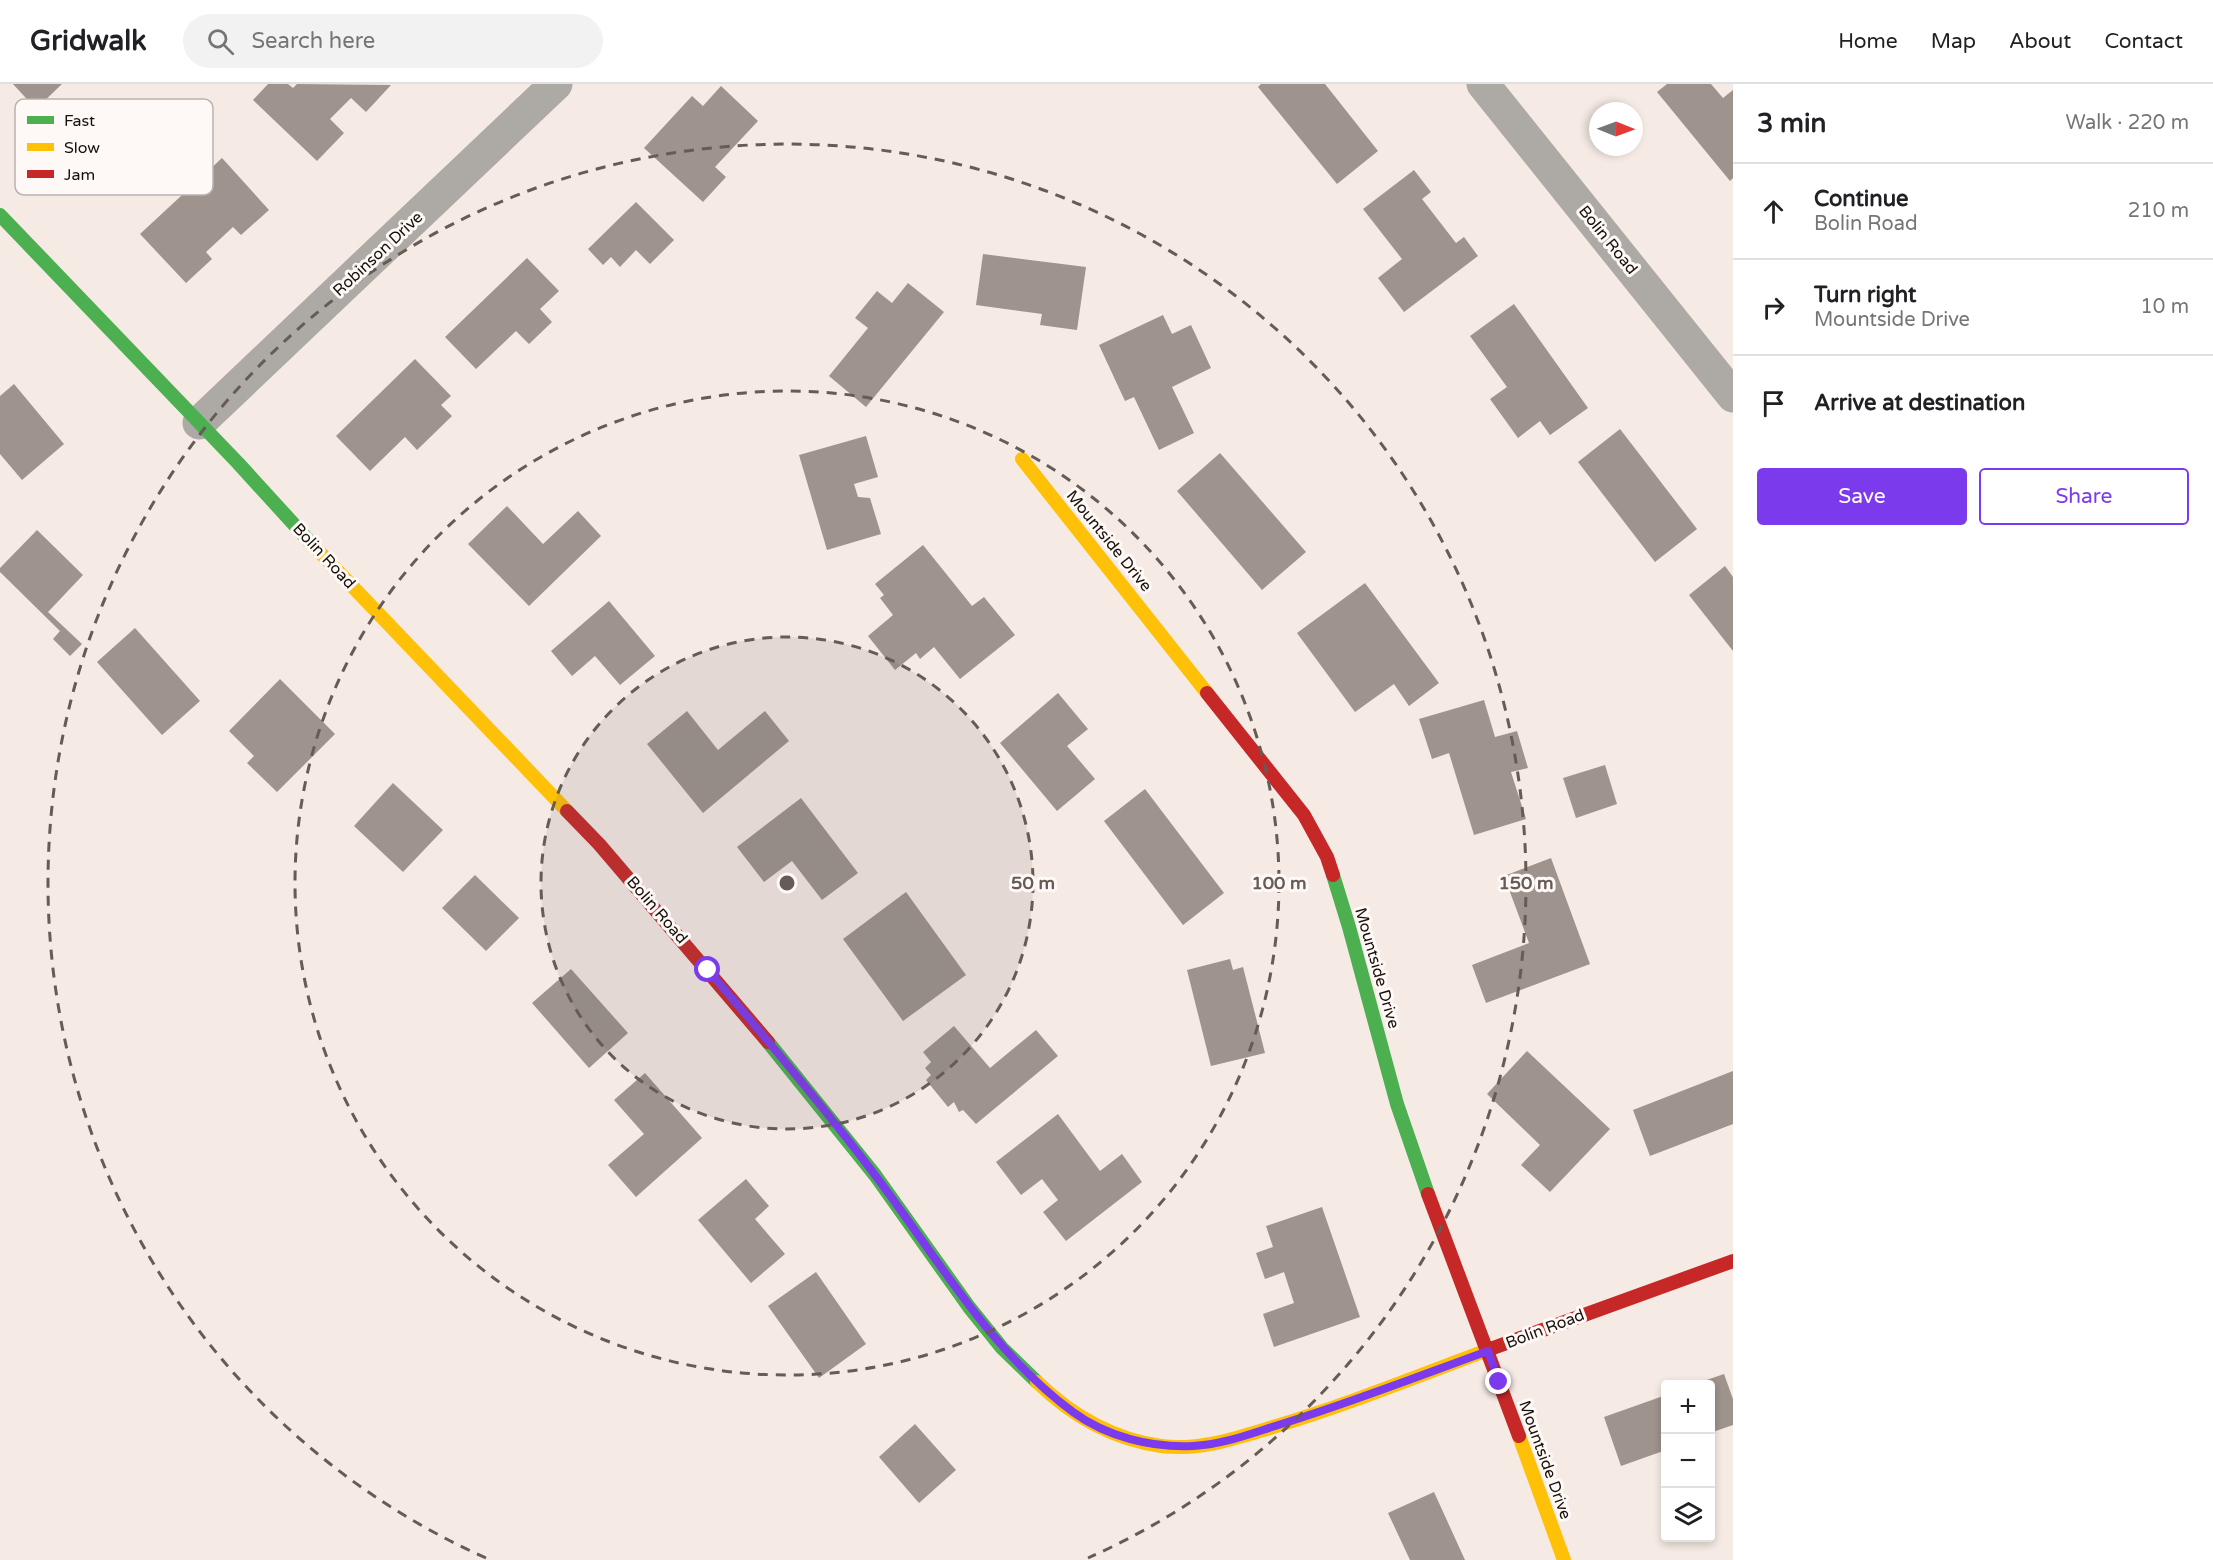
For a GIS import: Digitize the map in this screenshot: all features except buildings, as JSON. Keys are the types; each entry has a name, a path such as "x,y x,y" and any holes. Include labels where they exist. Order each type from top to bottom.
{"street":[{"name":"Robinson Drive","path":"199,423 556,84"},
{"name":"Bolin Road","path":"1483,84 1733,396"},
{"name":"Bolin Road","path":"0,215 599,844 789,1066 875,1175 969,1307 1002,1348 1040,1385 1074,1413 1102,1430 1132,1440 1163,1446 1219,1443 1313,1415 1733,1261"},
{"name":"Mountside Drive","path":"1022,459 1304,815 1327,857 1349,927 1397,1104 1431,1204 1488,1351 1564,1560"}],"traffic: fast":[{"path":"0,215 238,463 310,542"},
{"path":"1333,875 1397,1104 1428,1194"},
{"path":"768,1042 875,1175 969,1307 1002,1348 1037,1382"}],"traffic: slow":[{"path":"1022,459 1207,693"},
{"path":"310,542 567,811"},
{"path":"1037,1382 1064,1405 1109,1432 1143,1443 1189,1447 1232,1439 1301,1418 1493,1348"},
{"path":"1519,1436 1564,1560"}],"traffic: jam":[{"path":"1207,693 1304,815 1327,857 1333,875"},
{"path":"567,811 599,844 768,1042"},
{"path":"1428,1194 1519,1436"},
{"path":"1493,1348 1733,1261"}],"route":[{"path":"708,970 789,1066 875,1175 969,1307 1002,1348 1040,1385 1074,1413 1102,1430 1132,1440 1163,1446 1219,1443 1313,1415 1488,1351 1499,1382"}]}
